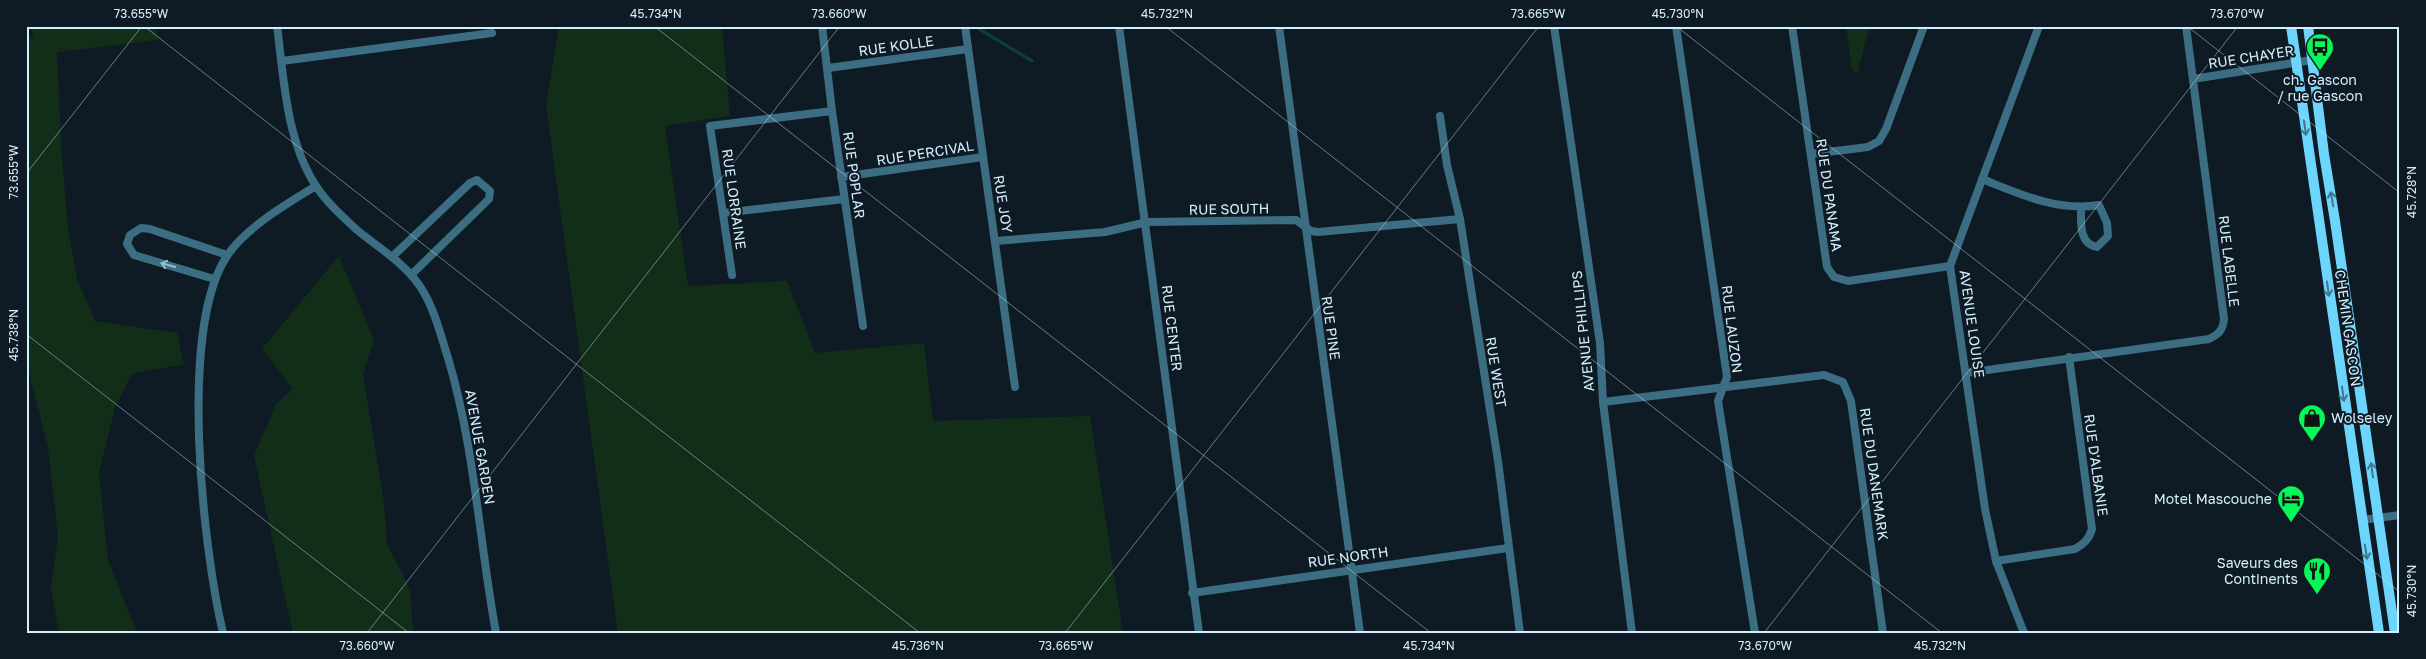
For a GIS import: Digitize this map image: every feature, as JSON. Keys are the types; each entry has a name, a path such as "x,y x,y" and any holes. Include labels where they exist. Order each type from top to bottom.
{"main road":[{"name":"CHEMIN GASCON","path":"2291,26 2378,633"},
{"name":"CHEMIN GASCON","path":"2308,26 2324,154 2395,633"}],"street":[{"name":"AVENUE GARDEN","path":"277,26 288,112 301,157 316,186 333,207 358,231 392,257 411,275 423,291 430,306 454,380 476,485 496,633"},
{"name":"RUE POPLAR","path":"822,26 844,199 863,326"},
{"name":"RUE JOY","path":"965,26 1015,387"},
{"name":"RUE CENTER","path":"1119,26 1147,222 1192,593 1199,633"},
{"name":"RUE PINE","path":"1280,26 1304,226 1360,633"},
{"name":"AVENUE PHILLIPS","path":"1554,26 1600,343 1603,402 1632,633"},
{"name":"RUE LAUZON","path":"1676,26 1727,377 1718,401 1754,633"},
{"name":"RUE DU PANAMA","path":"1792,26 1827,267 1834,277 1848,281 1950,266"},
{"path":"1811,154 1868,147 1879,141 1886,128 1924,26"},
{"name":"AVENUE LOUISE","path":"2024,633 1996,560 1985,509 1950,266 2039,26"},
{"name":"RUE LABELLE","path":"1966,372 2209,340 2219,334 2223,327 2186,26"},
{"path":"282,61 492,33"},
{"name":"RUE KOLLE","path":"828,68 968,49"},
{"name":"RUE CHAYER","path":"2193,79 2312,60"},
{"name":"RUE LORRAINE","path":"732,275 710,126 832,111"},
{"name":"RUE WEST","path":"1440,116 1447,165 1460,220 1498,461 1520,633"},
{"name":"RUE PERCIVAL","path":"841,177 983,157"},
{"path":"1982,179 2041,203 2081,208 2099,205 2103,212 2108,236 2097,247 2090,245 2084,239 2081,208"},
{"path":"392,257 470,183 477,180 487,187 490,191 490,199 411,275"},
{"path":"223,633 217,606 201,485 199,426 204,317 214,279 227,254 252,230 316,186"},
{"path":"724,213 844,199"},
{"name":"RUE SOUTH","path":"996,241 1105,232 1147,222 1296,220 1318,232 1460,220"},
{"path":"214,279 134,256 127,244 130,235 141,228 150,229 227,254"},
{"name":"RUE D'ALBANIE","path":"1996,560 2075,549 2084,544 2090,536 2092,529 2069,358"},
{"name":"RUE DU DANEMARK","path":"1603,402 1824,374 1843,382 1851,401 1883,633"},
{"path":"2362,520 2400,515"},
{"name":"RUE NORTH","path":"1192,593 1508,548"}],"green space":[{"path":"31,26 155,26 158,40 57,52 61,144 68,228 77,279 95,321 177,333 184,364 132,374 115,407 99,472 108,560 137,633 59,633 51,588 58,538 48,446 31,382 26,345 26,43 33,36"},
{"path":"559,26 722,26 730,116 665,126 688,286 787,281 815,353 924,343 933,421 1090,416 1123,633 618,633 546,105"},
{"path":"1846,26 1870,26 1857,73 1852,69"},
{"path":"339,256 374,340 363,374 384,503 387,544 410,589 413,633 293,633 254,456 276,404 293,389 262,349"}],"waterway":[{"path":"974,26 1032,61"}],"place":[{"name":"ch. Gascon / rue Gascon","path":"2320,71"},
{"name":"Wolseley","path":"2312,442"},
{"name":"Motel Mascouche","path":"2291,523"},
{"name":"Saveurs des Continents","path":"2317,595"}]}
